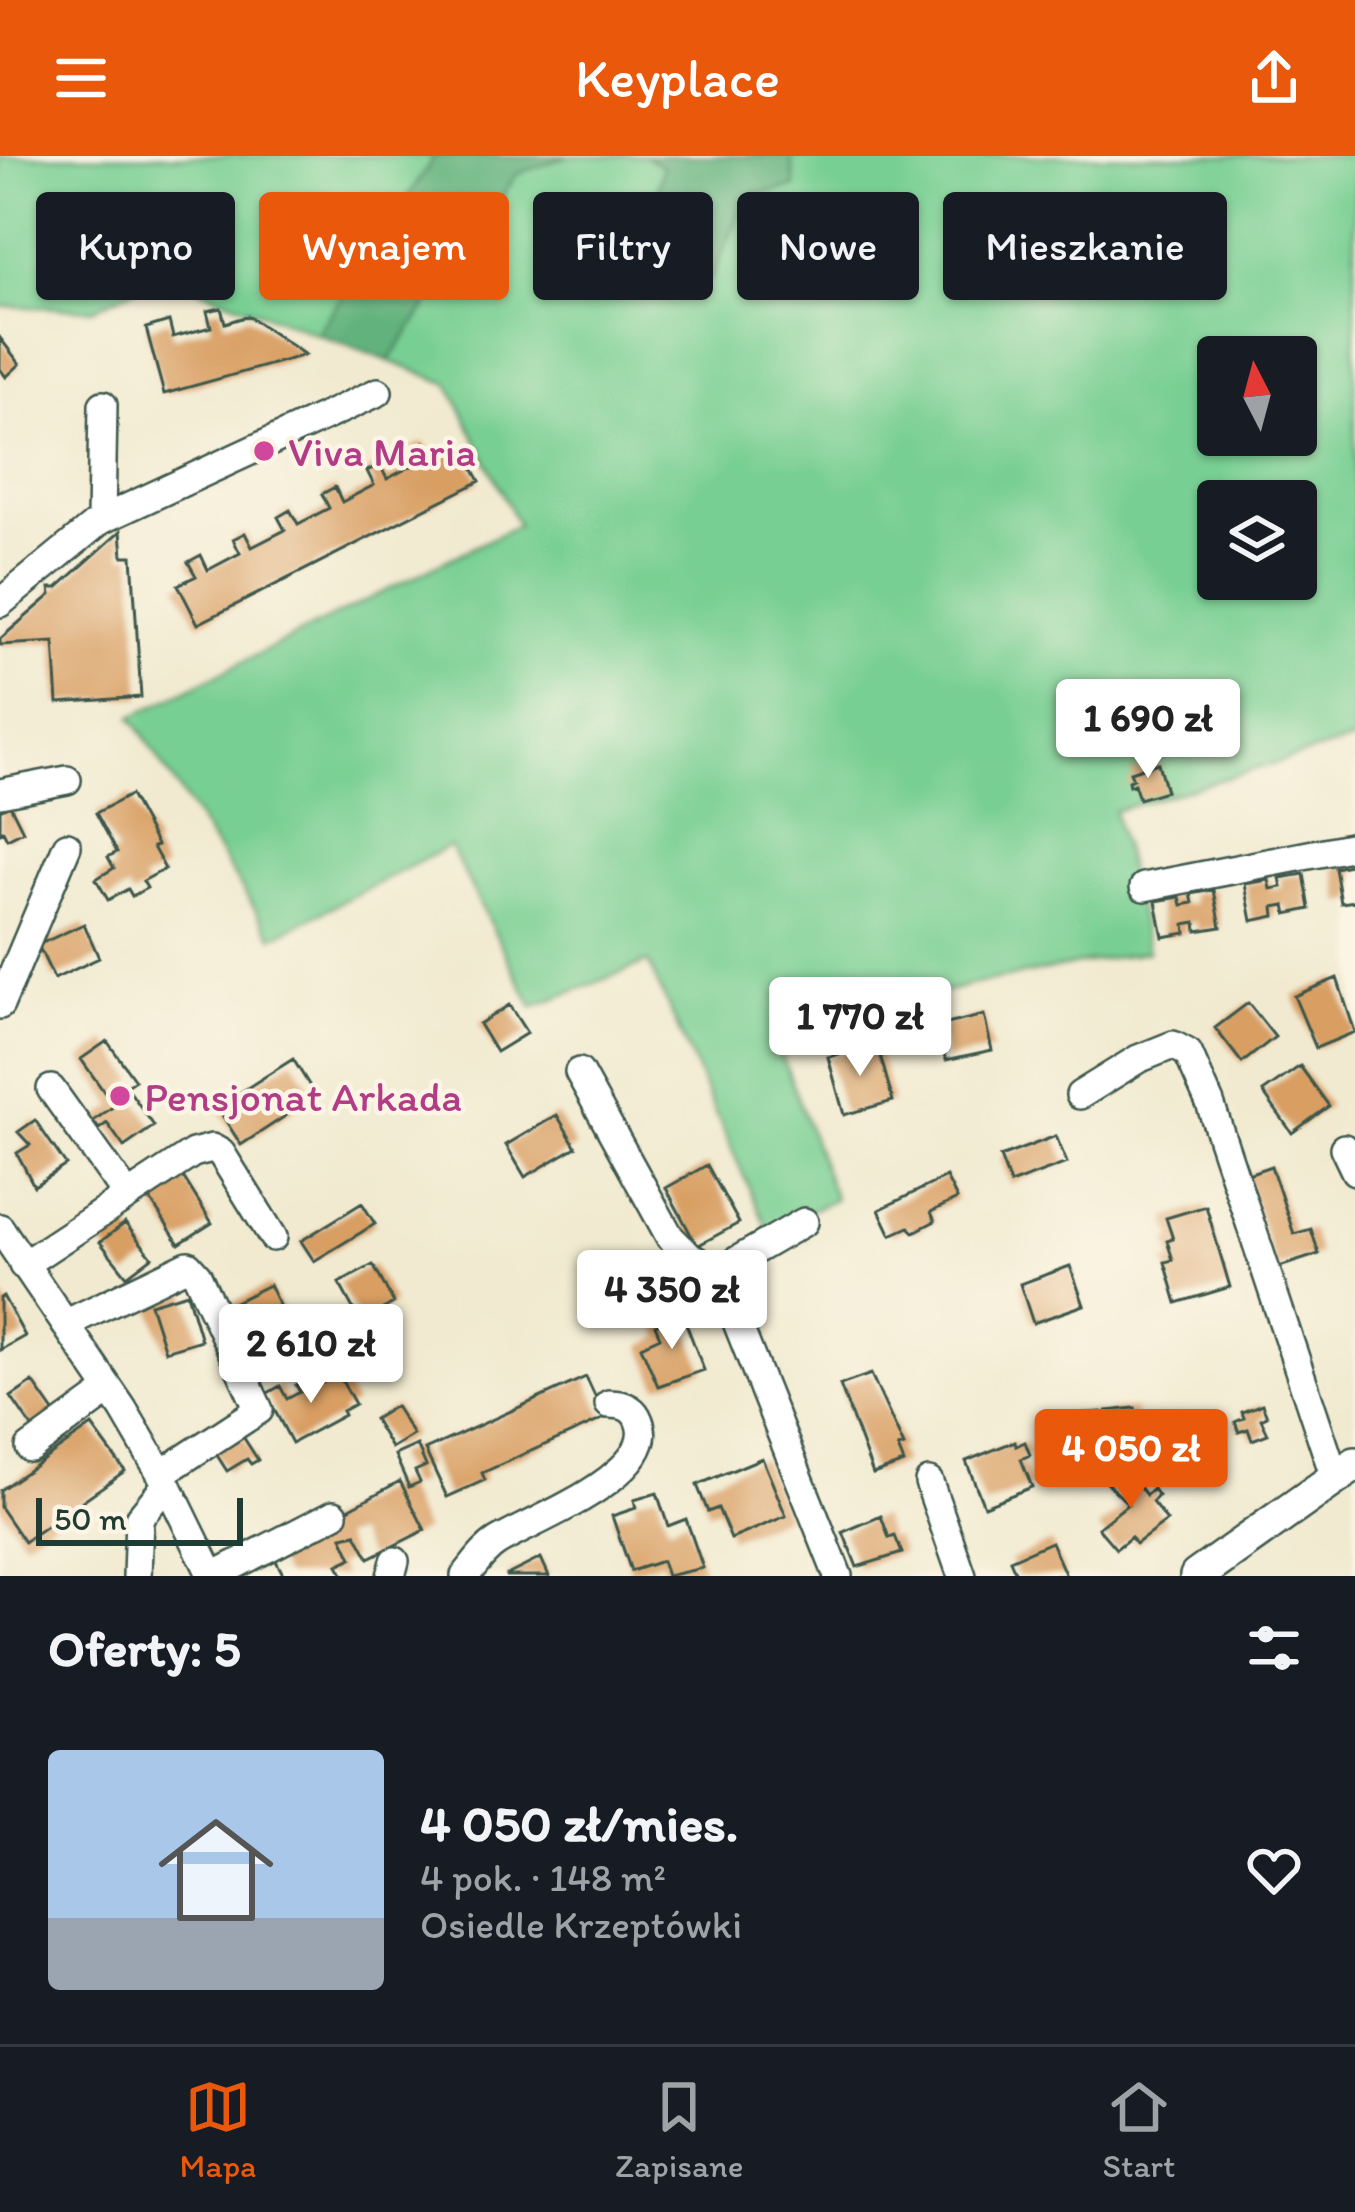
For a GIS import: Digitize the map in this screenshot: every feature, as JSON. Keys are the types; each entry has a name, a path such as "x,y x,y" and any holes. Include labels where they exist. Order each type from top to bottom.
{"main road":[{"path":"1216,1570 1345,1471"}],"street":[{"path":"0,603 101,520 378,392"},
{"path":"101,520 103,405"},
{"path":"0,793 67,780"},
{"path":"0,1005 67,845"},
{"path":"1144,886 1355,846"},
{"path":"1080,1095 1138,1059 1174,1045 1188,1054 1345,1471"},
{"path":"579,1072 670,1238 690,1257 717,1272 838,1576"},
{"path":"51,1089 128,1196"},
{"path":"23,1265 193,1153 212,1148 221,1153 273,1238"},
{"path":"717,1272 804,1222"},
{"path":"0,1228 110,1390 164,1479 212,1576 334,1514"},
{"path":"65,1324 188,1265 260,1410 164,1479 139,1518 136,1576"},
{"path":"30,1448 110,1390"},
{"path":"465,1576 493,1544 606,1484 625,1468 637,1450 642,1430 635,1413 626,1406 609,1404"},
{"path":"929,1482 962,1576"}],"green space":[{"path":"0,156 435,156 411,192 259,192 259,300 340,300 317,334 228,300 235,300 235,192 36,192 36,300 112,300 94,309 0,306"},
{"path":"435,156 568,156 517,174 505,192 411,192"},
{"path":"568,156 645,156 663,166 658,192 533,192 533,300 713,300 713,211 737,200 737,300 919,300 919,192 765,192 794,187 791,156 1355,156 1355,740 1114,811 1148,951 970,985 777,1042 835,1199 768,1230 648,962 533,1007 450,846 273,937 132,717 518,525 449,384 389,361 431,300 509,300 509,192 505,192 517,174"},
{"path":"645,156 791,156 795,187 737,192 737,220 713,274 713,192 658,192 663,166"},
{"path":"340,300 431,300 389,361 317,334"}],"building":[{"path":"221,308 225,323 248,316 305,355 164,394 146,328 169,321 173,337 211,327 207,311"},
{"path":"0,338 20,364 6,377 0,369"},
{"path":"424,442 431,457 459,442 480,481 198,624 178,585 196,576 188,562 201,555 208,570 240,553 233,539 245,533 252,547 285,530 278,517 290,510 298,524 329,508 322,494 335,487 342,502 374,485 367,471 380,465 387,479 419,462 411,448"},
{"path":"121,531 123,556 132,556 141,697 58,703 54,642 0,645 0,639 51,595 50,588 57,588"},
{"path":"1158,763 1166,791 1139,799 1134,784 1129,786 1130,772"},
{"path":"130,795 165,869 143,881 147,888 132,896 128,889 108,900 96,879 114,868 108,857 117,852 96,813"},
{"path":"10,805 23,831 7,839 0,833 0,810"},
{"path":"1355,864 1355,901 1341,903 1335,868"},
{"path":"1304,874 1310,909 1287,914 1285,905 1274,907 1275,916 1252,921 1245,884 1269,880 1271,889 1282,887 1280,878"},
{"path":"1214,890 1221,927 1197,931 1196,922 1185,924 1186,933 1163,937 1156,901 1180,897 1182,905 1193,903 1191,894"},
{"path":"84,924 99,958 54,979 38,945"},
{"path":"1337,978 1355,1032 1316,1048 1294,996"},
{"path":"1248,1003 1275,1037 1242,1063 1215,1028"},
{"path":"509,1005 527,1033 496,1052 479,1024"},
{"path":"984,1015 992,1050 946,1060 938,1026"},
{"name":"Pensjonat Arkada","path":"107,1041 135,1080 126,1086 154,1126 124,1147 107,1123 99,1129 93,1121 114,1106 81,1059"},
{"path":"877,1044 893,1101 844,1115 828,1057"},
{"path":"293,1059 316,1096 241,1145 217,1107"},
{"path":"1300,1066 1329,1106 1292,1133 1263,1092"},
{"path":"557,1115 576,1147 525,1177 506,1145"},
{"path":"35,1120 66,1165 34,1186 17,1153 30,1145 18,1132"},
{"path":"1056,1136 1067,1163 1010,1184 1000,1157"},
{"path":"707,1165 739,1223 697,1246 666,1188"},
{"path":"1271,1166 1294,1234 1311,1229 1319,1254 1276,1268 1245,1175"},
{"path":"182,1175 212,1223 179,1244 148,1196"},
{"path":"946,1177 957,1199 931,1212 935,1221 914,1232 909,1227 891,1235 879,1210"},
{"path":"362,1203 375,1224 314,1261 301,1241"},
{"path":"1206,1206 1230,1287 1177,1303 1165,1262 1173,1260 1166,1218"},
{"path":"125,1223 152,1257 127,1276 100,1242"},
{"path":"373,1265 394,1303 360,1321 339,1283"},
{"path":"1070,1266 1084,1305 1033,1323 1020,1284"},
{"path":"269,1285 290,1327 250,1347 229,1305"},
{"path":"187,1293 201,1340 165,1351 150,1304"},
{"path":"3,1296 25,1336 0,1350 0,1298"},
{"path":"682,1313 704,1370 658,1386 641,1346 660,1337 655,1325"},
{"path":"311,1330 323,1353 302,1363 290,1340"},
{"path":"338,1374 355,1404 292,1443 266,1394 280,1386 287,1399 300,1392 296,1385 315,1375 320,1384"},
{"path":"871,1374 904,1446 898,1448 904,1463 873,1474 840,1385"},
{"path":"586,1377 605,1418 482,1473 485,1480 447,1497 425,1450"},
{"path":"33,1382 61,1422 33,1429 11,1397"},
{"path":"1262,1404 1267,1416 1261,1419 1268,1434 1252,1440 1248,1429 1239,1432 1235,1422 1244,1418 1242,1412"},
{"path":"395,1406 413,1435 391,1448 374,1419"},
{"path":"1135,1408 1139,1441 1110,1445 1107,1411"},
{"path":"1101,1412 1104,1444 1076,1448 1073,1414"},
{"path":"92,1426 125,1471 24,1542 0,1507 0,1490"},
{"path":"240,1432 258,1460 251,1464 247,1459 227,1471 213,1449"},
{"path":"1015,1441 1016,1446 1025,1442 1030,1455 1021,1459 1032,1487 984,1506 966,1461"},
{"path":"417,1445 426,1466 415,1471 420,1482 409,1487 395,1455"},
{"path":"762,1458 786,1516 731,1539 718,1508 708,1512 697,1485"},
{"path":"1123,1465 1146,1495 1153,1489 1158,1496 1152,1502 1167,1521 1136,1544 1131,1537 1116,1549 1098,1528 1128,1504 1104,1480"},
{"path":"400,1481 425,1530 369,1558 356,1534 342,1537 352,1558 338,1565 344,1576 284,1576 271,1551"},
{"path":"657,1493 668,1526 686,1519 703,1568 667,1576 662,1561 631,1571 612,1516 636,1508 634,1500"},
{"path":"881,1516 889,1538 895,1536 902,1553 857,1567 843,1532"},
{"path":"1051,1542 1066,1576 1017,1576 1010,1560"},
{"path":"541,1558 549,1576 505,1576"}],"place":[{"name":"Viva Maria","path":"264,451"},
{"name":"Pensjonat Arkada","path":"120,1096"}]}
